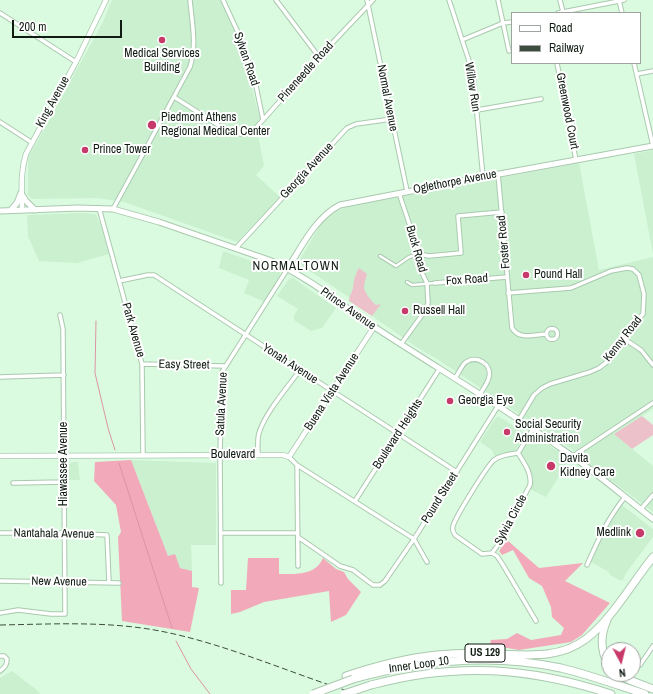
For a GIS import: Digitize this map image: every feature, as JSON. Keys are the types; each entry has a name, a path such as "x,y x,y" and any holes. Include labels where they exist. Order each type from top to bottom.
{"highway":[{"name":"US 129","path":"311,694 350,677 388,663 437,655 471,653 537,656 554,654 570,648 585,639 611,612 653,558"},
{"path":"602,642 604,626 611,612"},
{"name":"Inner Loop 10","path":"350,677 421,664 458,660 497,660 560,668 598,678 645,694"},
{"name":"US 129","path":"344,694 399,678 462,670 496,671 545,676 579,684 611,694"},
{"path":"635,682 653,689"}],"main road":[{"name":"Oglethorpe Avenue","path":"288,268 320,220 333,208 346,203 653,146"},
{"path":"21,193 26,201 35,210"},
{"path":"11,210 17,203 21,193"},
{"name":"Prince Avenue","path":"0,211 99,208 113,209 159,222 236,248 288,268 326,292 374,327 456,378 573,456 653,519"}],"street":[{"name":"King Avenue","path":"22,210 22,166 26,154 97,22 106,0"},
{"path":"113,209 190,67 194,44 190,0"},
{"name":"Sylvan Road","path":"223,0 241,39 255,81 263,120"},
{"path":"276,0 319,57"},
{"name":"Normal Avenue","path":"367,0 407,191"},
{"name":"Pineneedle Road","path":"174,97 230,132 235,134 248,133 254,130 319,57 373,0"},
{"name":"Willow Run","path":"449,0 473,74 483,177"},
{"path":"498,0 509,52"},
{"path":"560,0 563,12 621,0 622,12"},
{"path":"0,13 76,62"},
{"path":"462,40 503,23 511,22"},
{"name":"Greenwood Court","path":"557,64 576,160"},
{"path":"634,64 653,146"},
{"path":"637,74 653,71"},
{"path":"477,110 541,99"},
{"name":"Georgia Avenue","path":"236,248 347,128 356,124 392,119"},
{"path":"0,122 32,142"},
{"name":"Foster Road","path":"498,174 509,309 512,328 517,334 525,336 546,334"},
{"name":"Buck Road","path":"399,193 419,254 421,271 427,283 428,306 401,344"},
{"name":"Park Avenue","path":"99,208 142,364 143,455"},
{"path":"380,256 396,266 409,257 419,254 429,256 461,253 458,216 502,212"},
{"name":"Satula Avenue","path":"221,583 221,377 225,366 288,268"},
{"name":"Kenny Road","path":"508,293 571,288 611,272 623,268 631,268 639,275 644,298 644,310 642,316 623,338 610,358 599,368 550,384 538,392 519,420"},
{"name":"Yonah Avenue","path":"119,281 151,274 154,275 457,472"},
{"name":"Fox Road","path":"407,282 412,285 507,277"},
{"name":"Hiawassee Avenue","path":"0,613 18,610 65,614 64,375 63,329 60,315"},
{"name":"Buena Vista Avenue","path":"289,457 374,327"},
{"path":"623,338 641,350 653,365"},
{"path":"456,378 464,364 468,361 475,359 483,362 488,368 490,375 480,394"},
{"name":"Easy Street","path":"142,364 225,366"},
{"name":"Boulevard Heights","path":"355,501 440,368"},
{"path":"258,455 258,437 261,427 267,416 300,370"},
{"path":"0,377 64,375"},
{"path":"573,456 653,403"},
{"name":"Pound Street","path":"298,535 340,566 353,570 373,585 377,586 385,581 414,539 498,406"},
{"path":"518,453 533,429"},
{"name":"Sylvia Circle","path":"518,453 529,473 530,485 505,533 492,553 482,554 454,535 453,525 464,504 493,461 504,456 518,453"},
{"name":"Boulevard","path":"0,456 283,455 289,457"},
{"path":"289,457 297,465 414,539 427,562"},
{"path":"297,465 298,566"},
{"path":"13,483 64,482"},
{"path":"641,510 653,495"},
{"path":"587,565 613,512 625,497"},
{"name":"Nantahala Avenue","path":"0,533 107,535 109,583"},
{"path":"221,533 298,535"},
{"path":"492,553 497,556 503,565 536,621"},
{"name":"New Avenue","path":"0,581 119,583"},
{"path":"641,664 653,646"},
{"path":"0,671 6,664 6,659 1,656"}],"shaded area":[{"name":"Piedmont Athens Regional Medical Center","path":"112,0 220,0 239,39 260,119 257,130 264,166 256,175 280,197 237,242 124,202 97,198 32,199 28,195 28,158 103,22"},
{"path":"653,150 653,254 634,154"},
{"path":"579,163 599,270 653,257 653,409 614,434 653,466 653,512 580,457 579,454 437,359 415,346 372,316 374,314 298,263 322,222 337,211 347,207"},
{"path":"82,213 96,214 109,254 77,263 39,261 28,236 27,215"},
{"path":"223,251 280,271 280,279 265,302 244,293 249,280 219,268"},
{"path":"359,268 367,274 364,288 367,295 376,305 381,304 372,316 349,301"},
{"path":"293,278 336,308 322,328 311,331 294,320 294,315 298,309 277,296 289,279"},
{"path":"498,416 527,434 515,451 495,457 492,450 480,442"},
{"path":"642,416 653,425 653,435 632,449 614,434"},
{"path":"535,436 570,459 546,497 530,489 532,475 521,454 529,440"},
{"path":"131,460 216,463 216,545 191,545 192,571 180,568 168,556"},
{"path":"131,460 168,556 175,554 180,568 192,571 192,587 199,588 190,632 122,621 118,537 121,532 116,505 94,481 95,462"},
{"path":"78,462 80,480 69,480 69,464"},
{"path":"622,505 653,529 653,537 626,573 623,580 619,580 610,575 609,572 591,562 607,526"},
{"path":"507,540 539,568 583,563 565,581 610,603 582,635 571,642 519,650 490,645 491,640 507,639 517,633 531,640 561,635 564,628 552,617 551,607 542,586 529,578 513,550 502,555 499,551"},
{"path":"248,558 279,558 279,574 298,574 315,568 320,564 323,558 336,569 344,572 348,579 361,592 346,615 331,622 329,591 264,602 231,614 231,590 246,590"},
{"path":"12,671 40,694 0,694 0,678"}],"waterway":[{"path":"96,321 95,373 108,428 115,450"},
{"path":"119,463 172,628"},
{"path":"176,641 191,669 210,694"}],"railway":[{"path":"0,625 101,624 160,631 235,651 357,694"}],"place":[{"name":"Medical Services Building","path":"162,40"},
{"name":"Piedmont Athens Regional Medical Center","path":"152,125"},
{"name":"Prince Tower","path":"85,150"},
{"name":"Pound Hall","path":"526,275"},
{"name":"Russell Hall","path":"405,311"},
{"name":"Georgia Eye","path":"450,401"},
{"name":"Social Security Administration","path":"507,432"},
{"name":"Davita Kidney Care","path":"551,466"},
{"name":"Medlink","path":"640,533"}],"district":[{"name":"NORMALTOWN","path":"296,267"}]}
